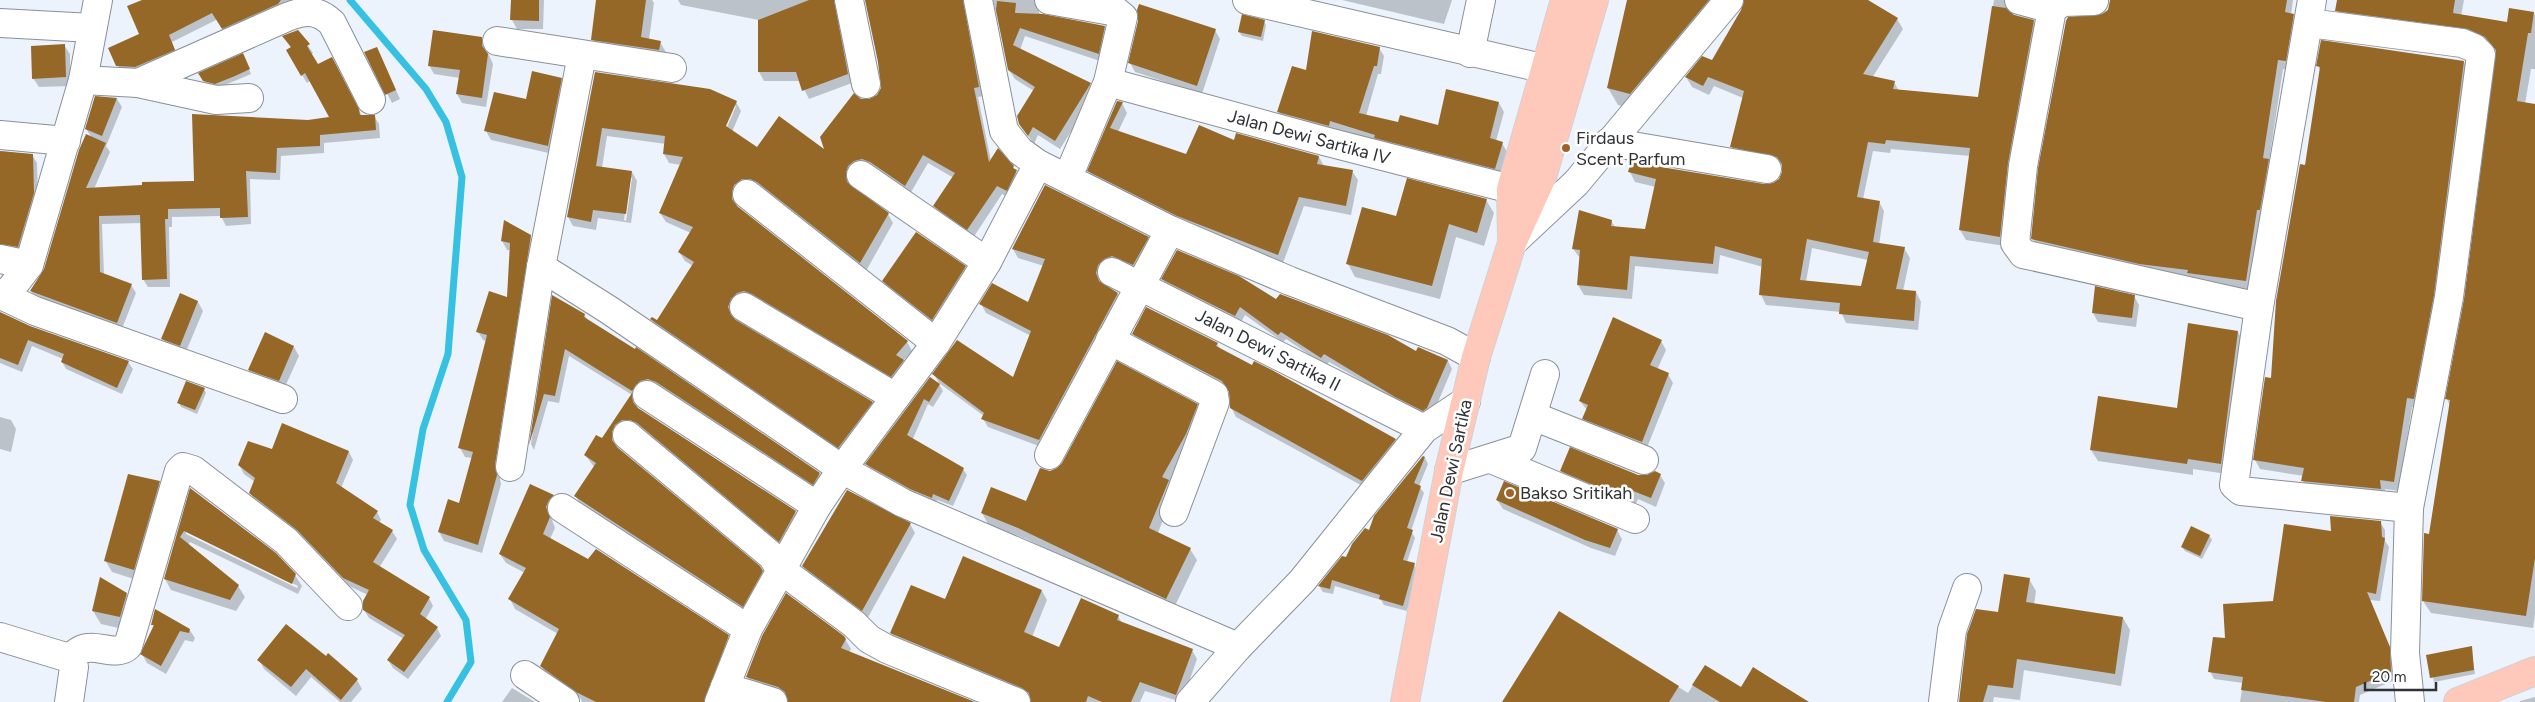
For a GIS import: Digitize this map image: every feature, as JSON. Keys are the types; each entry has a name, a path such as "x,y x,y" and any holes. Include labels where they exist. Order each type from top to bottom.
{"main road":[{"name":"Jalan Dewi Sartika","path":"1512,243 1511,189 1565,0"},
{"name":"Jalan Dewi Sartika","path":"1405,702 1449,471 1476,357 1512,243 1542,177 1594,0"},
{"path":"2458,702 2486,695 2535,671"}],"street":[{"path":"98,0 82,80 66,141 29,264 15,284 0,295 35,311 283,399"},
{"path":"849,0 866,84"},
{"path":"978,0 1004,131 1020,151 1038,164 1068,177 1170,230 1290,281 1447,341 1476,357"},
{"path":"1049,0 1121,13 1123,17 1108,82 1068,177"},
{"path":"1247,0 1470,54 1546,69"},
{"path":"1470,54 1481,0"},
{"path":"1512,243 1576,182 1729,0"},
{"path":"2018,0 2052,9"},
{"path":"2094,1 2063,2 2052,9 2023,166 2015,243 2018,249 2023,254 2259,307"},
{"path":"138,82 287,17 313,11 324,15 332,23 371,100"},
{"path":"2409,508 2236,488 2234,485 2259,307 2310,11 2462,43 2474,48 2481,55 2449,297 2409,508 2405,653 2410,702"},
{"path":"0,24 92,28"},
{"path":"497,41 672,68"},
{"path":"510,467 541,266 582,55"},
{"path":"82,80 138,82 216,100 249,98"},
{"name":"Jalan Dewi Sartika IV","path":"1108,82 1324,142 1511,189"},
{"path":"0,135 66,141"},
{"path":"1610,142 1768,169"},
{"path":"772,702 722,694 748,629 817,506 842,469 936,343 987,262 1038,164"},
{"path":"861,175 987,262"},
{"path":"747,194 936,343"},
{"path":"1049,455 1170,230"},
{"path":"0,259 29,264"},
{"path":"541,266 842,469 903,503 1238,647"},
{"name":"Jalan Dewi Sartika II","path":"1112,272 1424,428"},
{"path":"744,307 895,397"},
{"path":"1110,340 1214,395 1215,402 1174,512"},
{"path":"1449,471 1491,460 1522,448 1545,374"},
{"path":"647,395 817,506"},
{"path":"1190,702 1238,647 1302,581 1424,428 1466,400"},
{"path":"1532,416 1644,460"},
{"path":"627,435 772,556 780,569 854,624 869,639 887,649 1016,702"},
{"path":"1491,460 1635,519"},
{"path":"69,658 88,648 124,650 128,646 179,471 183,467 193,470 286,541 348,606"},
{"path":"562,508 748,629"},
{"path":"1943,702 1952,630 1967,588"},
{"path":"0,637 69,658 74,667 69,702"},
{"path":"525,675 565,702"}],"building":[{"path":"142,0 281,0 278,4 222,29 212,13 169,35 175,50 135,67 116,66 108,48 139,34 127,6"},
{"path":"511,0 539,0 539,21 510,20"},
{"path":"596,0 646,0 641,37 661,41 659,50 591,40"},
{"path":"809,0 834,0 848,74 802,91 796,72 758,72 758,20"},
{"path":"865,0 963,0 979,87 974,88 989,162 998,148 1014,166 1013,168 1017,170 1007,191 997,186 967,230 933,206 955,173 923,155 905,186 870,162 862,159 854,161 848,166 846,173 847,182 889,213 860,263 757,182 750,179 742,179 734,185 732,199 737,206 908,341 896,355 904,360 891,377 752,294 744,291 737,293 731,299 728,307 731,315 736,320 873,402 838,448 650,319 652,317 657,320 694,262 678,252 693,227 659,213 683,157 663,154 665,136 602,128 596,166 632,171 626,214 593,210 591,222 567,217 595,72 710,89 737,101 726,126 757,147 779,116 824,149 820,137 854,93 861,99 869,99 877,95 881,88 878,62"},
{"path":"1627,0 1709,0 1630,94 1607,88"},
{"path":"1744,0 1868,0 1898,18 1863,74 1895,81 1893,89 1978,97 1992,6 2006,8 2014,15 2034,20 2008,163 2000,237 1959,230 1970,148 1886,140 1885,144 1868,142 1857,197 1880,201 1873,242 1905,247 1896,289 1916,291 1914,321 1839,314 1840,303 1759,295 1762,259 1715,246 1713,264 1630,256 1627,290 1577,285 1580,250 1572,249 1579,210 1612,220 1611,226 1645,229 1656,179 1628,172 1631,162 1764,184 1773,183 1779,179 1782,172 1782,164 1777,157 1730,147 1744,91 1708,77 1703,86 1685,77 1702,56 1712,60 1741,10","holes":["1807,239 1869,252 1861,286 1800,280"]},
{"path":"2110,0 2287,0 2285,12 2294,14 2286,61 2278,60 2263,158 2269,159 2260,210 2257,210 2246,281 2187,273 2188,270 2139,264 2031,239 2038,168 2066,21 2068,17 2102,14 2108,10"},
{"path":"2337,0 2455,0 2453,13 2507,22 2509,8 2534,12 2531,33 2528,33 2517,101 2535,104 2535,558 2526,616 2422,601 2424,533 2429,534 2450,400 2445,399 2464,299 2496,50 2485,37 2468,29 2335,11"},
{"path":"997,1 1016,3 1015,13 1043,14 1105,26 1099,54 1020,28 1013,45 1091,83 1055,141 1033,127 1028,136 1019,124 1017,116 1035,87 1008,70 996,10"},
{"path":"1139,4 1216,29 1197,86 1128,63 1138,21 1137,10"},
{"path":"1242,14 1265,20 1261,37 1238,32"},
{"path":"298,30 310,44 307,46 318,64 332,57 359,109 360,115 375,115 376,130 320,135 320,146 277,148 276,173 246,171 248,217 220,218 220,208 168,209 168,219 165,219 167,279 142,280 140,215 99,216 100,272 132,284 117,323 30,291 44,269 79,150 86,134 106,143 86,188 142,185 142,182 194,181 192,114 308,120 329,117 305,73 301,76 286,50 291,47 282,36"},
{"path":"433,30 482,37 482,46 488,54 482,98 456,94 460,70 428,66"},
{"path":"1312,31 1380,47 1377,66 1374,66 1359,113 1398,122 1400,115 1438,125 1446,89 1499,102 1490,138 1503,142 1495,169 1374,138 1375,135 1330,121 1329,126 1277,112 1292,66 1306,70"},
{"path":"2321,40 2464,61 2434,295 2414,399 2407,398 2394,482 2380,480 2381,489 2301,481 2304,468 2253,460 2265,377 2271,378 2276,301 2300,164 2305,165 2320,67 2316,66"},
{"path":"65,44 66,77 32,79 31,46"},
{"path":"377,47 396,90 385,95 364,52"},
{"path":"243,53 250,69 235,76 215,84 203,81 198,73"},
{"path":"532,71 562,78 548,146 484,131 494,92 526,99"},
{"path":"95,96 117,98 102,136 85,129"},
{"path":"1117,101 1123,102 1110,128 1186,154 1199,125 1234,140 1236,133 1319,156 1317,164 1353,170 1346,206 1299,197 1278,255 1177,216 1087,171"},
{"path":"0,151 33,154 34,193 18,247 0,244"},
{"path":"1407,178 1487,199 1477,233 1449,224 1432,286 1346,264 1362,207 1396,216"},
{"path":"1045,185 1149,237 1133,265 1112,256 1104,259 1098,265 1096,273 1099,281 1118,293 1039,440 981,419 984,413 932,374 957,340 1013,377 1031,331 979,304 992,283 1028,302 1045,259 1012,249"},
{"path":"504,220 531,235 495,465 497,475 478,545 438,532 448,499 459,503 473,452 458,448 487,335 476,332 489,291 507,297 510,243 501,241"},
{"path":"916,232 966,266 932,320 882,281"},
{"path":"1177,250 1239,276 1276,299 1280,294 1388,335 1416,351 1418,347 1448,360 1427,408 1423,411 1395,397 1324,354 1321,358 1281,332 1278,335 1240,307 1235,316 1161,279"},
{"path":"2095,286 2135,295 2132,318 2092,313"},
{"path":"180,293 198,301 180,346 161,339"},
{"path":"552,295 585,314 584,317 635,349 636,347 820,473 813,485 656,382 648,379 640,381 632,391 565,349 555,396 544,394 529,445"},
{"path":"1146,307 1218,343 1216,346 1252,365 1254,361 1272,370 1396,439 1362,481 1230,408 1229,392 1222,381 1132,334"},
{"path":"0,312 30,326 129,361 117,388 61,362 64,354 28,340 18,365 0,358"},
{"path":"1613,317 1662,340 1650,365 1669,373 1642,442 1582,419 1588,405 1579,401"},
{"path":"2188,323 2238,331 2221,464 2188,459 2187,464 2090,450 2098,396 2177,408"},
{"path":"265,332 294,346 279,381 248,370"},
{"path":"1117,361 1198,404 1186,434 1162,477 1169,480 1149,528 1191,548 1166,599 1018,528 981,513 991,487 1026,501 1040,468 1050,471 1062,463"},
{"path":"930,377 940,384 929,402 924,399 907,435 964,468 949,501 933,494 932,498 910,489 865,464"},
{"path":"186,381 205,388 195,410 177,403"},
{"path":"632,393 633,402 638,408 796,511 779,542 637,423 630,420 622,420 615,425 612,432 612,440 617,447 760,566 763,571 743,607 574,496 596,463 584,455 596,435 602,438"},
{"path":"282,423 349,451 336,483 378,511 373,518 393,530 373,562 430,597 420,614 438,627 404,672 387,660 405,635 363,610 363,601 369,590 343,578 297,530 249,493 255,478 238,465 248,441 272,449"},
{"path":"1570,447 1638,475 1647,475 1655,471 1661,474 1651,498 1633,491 1629,500 1560,471"},
{"path":"1423,456 1425,457 1414,483 1421,486 1407,528 1413,530 1403,560 1415,563 1403,606 1379,599 1380,595 1332,580 1330,589 1318,586 1342,556 1346,557 1352,544 1365,528 1369,530 1374,516"},
{"path":"128,474 160,481 134,570 104,561"},
{"path":"1504,481 1618,529 1610,548 1585,540 1496,500"},
{"path":"530,484 554,495 546,507 550,517 543,534 588,559 596,549 729,635 704,702 596,702 576,692 540,666 559,629 508,599 526,568 499,554"},
{"path":"190,488 276,553 296,574 292,584 184,531 180,537 239,585 230,600 164,579"},
{"path":"847,490 911,523 862,611 802,566"},
{"path":"2330,516 2381,521 2382,537 2385,538 2376,594 2367,592 2390,647 2391,672 2356,687 2354,702 2326,702 2241,690 2243,677 2208,672 2213,637 2225,638 2223,604 2273,601 2284,524 2331,531"},
{"path":"2191,526 2210,535 2200,556 2181,547"},
{"path":"963,556 1042,590 1024,632 1059,647 1081,598 1119,615 1117,620 1193,649 1176,695 1140,682 1131,702 1102,702 1088,696 1086,702 1031,702 1029,693 1022,688 890,633 911,585 945,599"},
{"path":"2004,574 2030,578 2026,602 2123,617 2115,674 2017,659 2013,688 1988,685 1983,702 1959,702 1967,634 1976,609 1998,612"},
{"path":"100,577 127,593 120,617 92,611"},
{"path":"786,593 844,636 846,639 841,648 975,702 788,702 785,692 778,687 746,677 762,636"},
{"path":"155,609 190,629 189,633 180,631 161,666 140,654 154,625 151,625"},
{"path":"1559,611 1679,686 1669,702 1502,702"},
{"path":"286,624 326,656 328,653 358,679 341,700 306,669 291,687 257,660"},
{"path":"2472,646 2474,670 2430,678 2426,655"},
{"path":"1705,665 1741,687 1753,667 1809,702 1720,702 1692,685"}],"waterway":[{"path":"350,0 426,89 446,122 462,177 448,354 423,429 410,505 424,550 466,620 471,662 447,702"}],"place":[{"name":"Firdaus Scent Parfum","path":"1566,148"},
{"name":"Bakso Sritikah","path":"1510,493"}]}
